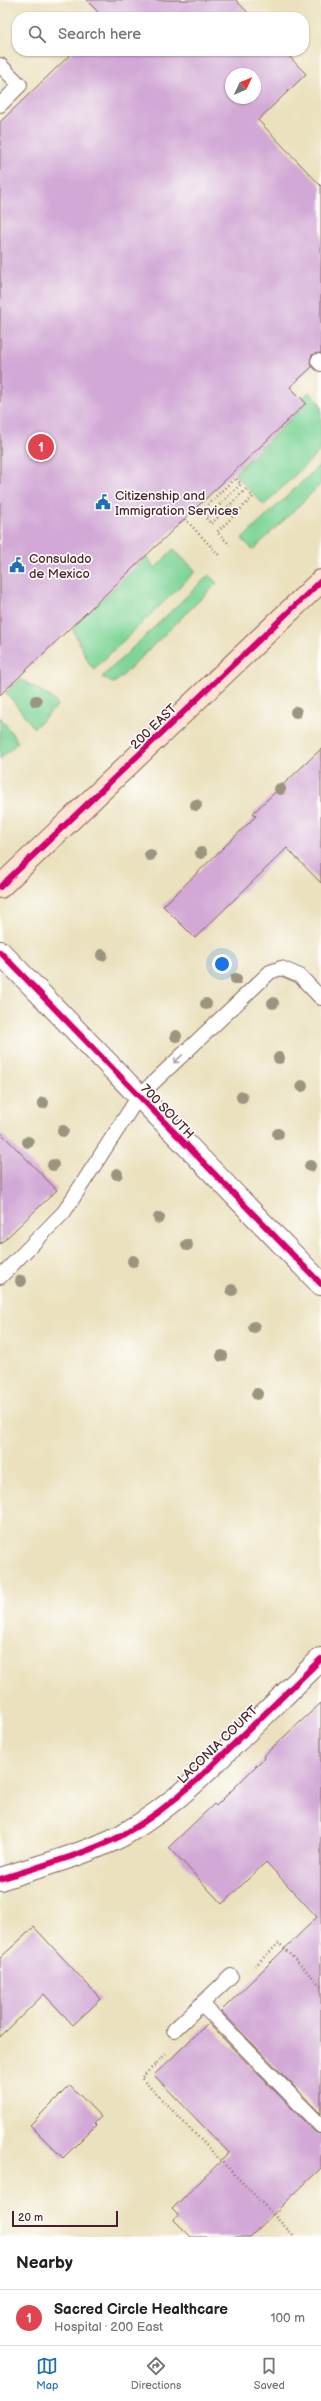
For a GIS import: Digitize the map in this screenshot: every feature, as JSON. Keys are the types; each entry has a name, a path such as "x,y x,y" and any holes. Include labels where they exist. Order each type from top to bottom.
{"street":[{"name":"200 EAST","path":"0,887 321,581"},
{"name":"700 SOUTH","path":"0,952 321,1284"},
{"name":"LACONIA COURT","path":"0,1880 89,1850 121,1835 176,1799 321,1659"}],"lane":[{"path":"0,65 20,85 0,105"},
{"path":"0,1276 64,1212 139,1096 270,972 281,968 300,976 321,998"},
{"path":"174,2030 231,1976"},
{"path":"202,2004 321,2126"}],"path":[{"path":"196,510 199,513 235,478 241,484 206,518 211,524 246,489 250,493 253,497 217,532 230,545"},
{"path":"185,519 219,555"},
{"path":"231,1976 248,1973 279,1943 321,1986"},
{"path":"174,2030 172,2048 141,2078 295,2237"}],"green space":[{"path":"310,392 321,405 321,450 264,505 234,474 307,403 302,398"},
{"path":"321,464 321,484 253,550 242,539"},
{"path":"173,549 196,571 94,669 89,663 72,628 147,557 155,569"},
{"path":"209,575 217,583 117,681 113,683 102,677"},
{"path":"20,679 51,697 58,705 34,728 6,692"},
{"path":"0,717 18,742 0,759"}],"building":[{"path":"86,0 236,0 247,12 98,12"},
{"path":"69,56 289,56 306,74 258,120 321,186 321,353 312,355 310,363 312,367 290,387 306,403 0,695 0,122"},
{"path":"321,749 321,883 287,848 195,938 163,906 256,816 253,813"},
{"path":"0,1132 57,1190 0,1244"},
{"path":"321,1703 321,2114 221,2011 317,1917 266,1862 222,1904 169,1847 214,1804 216,1806 264,1758 263,1756"},
{"path":"34,1927 101,1999 73,2025 44,1994 0,2037 0,1958"},
{"path":"208,2023 315,2132 321,2134 321,2168 250,2237 191,2237 174,2220 178,2215 172,2209 229,2153 154,2075"},
{"path":"70,2085 101,2117 94,2123 96,2125 63,2158 30,2125"}],"cycle path":[{"path":"0,887 321,581"},
{"path":"0,952 321,1284"},
{"path":"0,1879 61,1860 107,1843 151,1817 197,1780 321,1659"}],"place":[{"name":"Sacred Circle Healthcare","path":"41,447"},
{"name":"Citizenship and Immigration Services","path":"103,502"},
{"name":"Consulado de Mexico","path":"17,565"}]}
